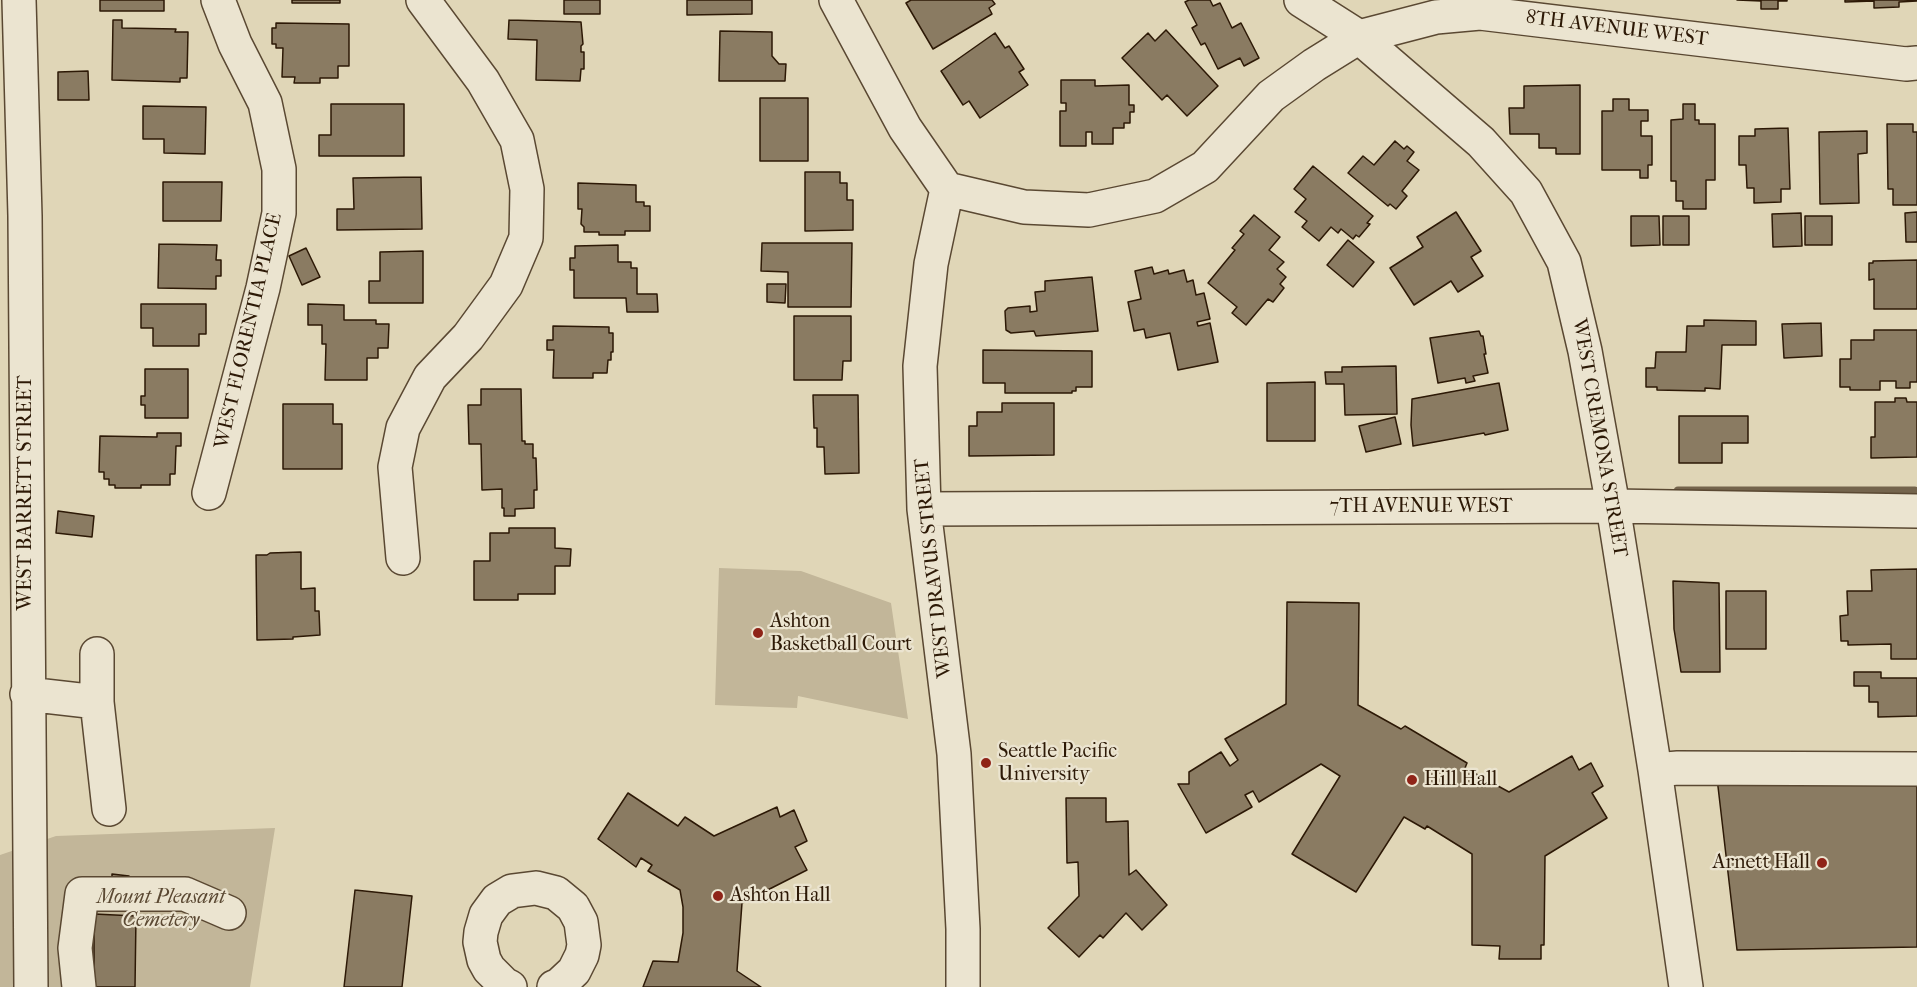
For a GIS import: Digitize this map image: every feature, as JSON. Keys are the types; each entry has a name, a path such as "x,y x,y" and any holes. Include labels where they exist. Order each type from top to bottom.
{"street":[{"name":"WEST FLORENTIA PLACE","path":"209,493 263,288 279,213 279,169 265,103 235,44 218,0"},
{"path":"403,558 395,467 403,428 430,377 468,337 506,285 526,238 527,189 517,140 483,81 423,0"},
{"path":"836,0 905,128 946,189"},
{"name":"WEST CREMONA STREET","path":"1301,0 1359,37 1481,142 1526,192 1564,261 1585,351 1613,506 1655,770 1686,987"},
{"name":"8TH AVENUE WEST","path":"946,189 1024,207 1089,210 1155,196 1205,167 1271,96 1314,65 1359,37 1436,17 1480,13 1906,64 1917,63"},
{"name":"WEST BARRETT STREET","path":"13,17 25,228 18,702 31,987"},
{"name":"WEST DRAVUS STREET","path":"946,189 931,264 920,366 924,509 954,754 963,929 963,987"},
{"name":"7TH AVENUE WEST","path":"924,509 1613,506 1917,511"},
{"path":"96,654 97,702 110,809"},
{"path":"18,702 97,702"},
{"path":"1655,770 1678,768 1917,769"},
{"path":"510,987 489,969 482,951 481,932 486,915 497,900 512,891 536,888 556,893 573,907 581,922 584,945 582,955 574,971 554,987"},
{"path":"79,987 75,948 82,894 185,894 229,913"}],"green space":[{"path":"719,568 801,571 891,603 908,719 798,696 797,708 715,705"},
{"name":"Mount Pleasant Cemetery","path":"275,828 250,987 0,987 0,855 56,836"}],"building":[{"path":"100,0 164,0 164,11 100,11"},
{"path":"292,0 340,0 340,3 292,3"},
{"path":"564,0 600,0 600,14 564,14"},
{"path":"687,0 752,0 752,14 687,15"},
{"path":"911,0 992,0 995,4 989,8 992,14 933,49 906,3"},
{"path":"1210,0 1213,6 1220,3 1232,28 1241,23 1259,58 1244,66 1240,58 1218,69 1205,43 1201,45 1192,28 1197,25 1185,2"},
{"path":"1737,0 1787,1 1778,1 1778,9 1761,9 1761,1"},
{"path":"1845,0 1917,1 1899,2 1899,7 1874,8 1874,1 1845,2"},
{"path":"113,20 122,20 122,28 176,29 175,32 188,32 187,78 180,78 180,82 112,80"},
{"path":"509,20 581,22 583,44 581,52 584,52 584,69 581,69 580,81 536,80 537,40 508,39"},
{"path":"276,23 349,24 349,66 338,66 338,78 320,78 320,83 294,83 295,77 282,77 283,48 276,48 276,44 272,44 272,28 276,28"},
{"path":"1166,30 1218,86 1187,116 1167,95 1162,100 1122,58 1148,33 1155,41"},
{"path":"720,31 772,32 772,56 779,64 786,64 785,81 719,81"},
{"path":"995,33 1005,48 1009,46 1024,69 1019,72 1028,85 980,118 969,101 963,105 941,71"},
{"path":"88,71 89,100 58,100 58,72"},
{"path":"1061,80 1095,80 1095,86 1129,85 1129,105 1134,105 1134,112 1130,112 1130,123 1124,123 1124,128 1113,128 1113,144 1092,144 1092,132 1086,132 1086,146 1060,146 1060,111 1066,111 1066,103 1061,103"},
{"path":"1580,85 1580,154 1556,154 1556,148 1539,148 1539,134 1510,134 1509,108 1524,108 1524,86"},
{"path":"760,98 808,98 808,161 760,161"},
{"path":"1613,99 1629,99 1629,110 1648,110 1648,121 1641,121 1641,136 1652,136 1652,165 1648,165 1648,178 1640,178 1640,170 1602,170 1602,111 1613,111"},
{"path":"331,104 404,104 404,156 319,156 319,135 331,135"},
{"path":"1683,104 1695,104 1695,120 1699,120 1699,124 1715,124 1715,180 1706,180 1706,209 1683,209 1683,201 1676,201 1676,181 1671,181 1671,120 1683,119"},
{"path":"143,106 206,107 205,154 164,153 164,139 143,139"},
{"path":"1887,124 1913,124 1913,132 1917,132 1917,205 1893,205 1893,189 1888,189"},
{"path":"1788,128 1790,189 1781,189 1781,202 1754,203 1754,188 1747,188 1746,165 1739,165 1739,136 1755,136 1755,129"},
{"path":"1867,131 1867,153 1858,154 1859,203 1820,204 1819,132"},
{"path":"1395,141 1404,149 1407,146 1414,152 1407,161 1419,170 1402,191 1407,196 1396,209 1390,204 1388,206 1348,173 1363,156 1374,165"},
{"path":"1313,166 1373,216 1367,223 1370,224 1359,237 1356,235 1353,239 1341,229 1338,233 1331,227 1319,241 1302,227 1307,221 1295,212 1306,199 1294,189"},
{"path":"805,172 840,172 840,183 847,183 847,200 853,200 853,230 805,231"},
{"path":"421,177 422,229 337,230 337,209 354,209 353,178"},
{"path":"163,182 222,182 221,221 163,221"},
{"path":"578,183 636,185 636,202 644,202 644,206 650,206 650,231 625,231 625,235 599,235 599,232 584,232 581,224 582,209 578,209"},
{"path":"1456,212 1481,251 1471,257 1483,276 1458,292 1451,281 1414,305 1390,268 1423,247 1417,237"},
{"path":"1917,212 1917,242 1906,242 1905,213"},
{"path":"1801,213 1802,246 1773,247 1772,214"},
{"path":"1254,215 1280,237 1269,250 1284,262 1277,269 1286,277 1280,284 1284,288 1273,302 1268,299 1246,325 1232,313 1237,307 1208,283 1235,250 1232,248 1244,234 1240,231"},
{"path":"1631,216 1659,216 1660,245 1631,246"},
{"path":"1663,216 1689,216 1689,245 1663,245"},
{"path":"1805,216 1832,216 1832,245 1805,245"},
{"path":"1348,240 1374,262 1353,287 1327,265"},
{"path":"762,243 852,243 851,307 788,307 788,272 761,271"},
{"path":"159,244 217,245 216,260 221,260 221,276 216,276 216,289 158,288"},
{"path":"618,245 618,262 631,262 631,268 637,268 637,294 657,294 658,312 627,312 626,298 574,298 574,270 570,270 570,258 575,258 575,246"},
{"path":"306,248 320,277 302,285 289,256"},
{"path":"423,251 423,303 369,303 369,281 380,281 380,252"},
{"path":"1917,260 1917,309 1874,309 1874,279 1869,280 1869,263"},
{"path":"1152,267 1154,274 1168,270 1169,274 1184,270 1187,282 1193,280 1196,295 1204,293 1210,319 1197,322 1198,326 1210,323 1218,362 1178,370 1170,333 1146,338 1144,329 1134,331 1128,302 1141,299 1135,271"},
{"path":"1092,277 1098,331 1036,336 1034,331 1011,333 1006,330 1005,311 1008,308 1030,306 1030,312 1037,311 1035,292 1045,291 1045,281"},
{"path":"767,284 786,284 785,303 767,302"},
{"path":"141,304 206,304 206,334 199,334 199,346 153,346 153,328 141,328"},
{"path":"308,304 344,305 344,320 376,320 376,324 389,324 388,348 378,348 378,358 367,358 367,380 325,380 326,344 322,344 322,325 308,325"},
{"path":"794,316 851,316 851,361 843,361 842,380 794,380"},
{"path":"1704,320 1756,321 1756,345 1722,345 1720,389 1657,390 1657,387 1646,387 1646,368 1655,368 1656,352 1686,352 1687,326 1704,326"},
{"path":"1821,323 1822,356 1784,358 1782,324"},
{"path":"553,326 609,327 609,333 613,333 613,352 611,352 611,360 608,360 607,373 593,373 593,378 553,378 554,350 547,350 547,340 553,340"},
{"path":"1874,330 1917,330 1917,382 1910,382 1910,388 1896,388 1896,381 1880,381 1880,390 1850,390 1850,387 1840,387 1840,359 1851,359 1851,340 1874,340"},
{"path":"1479,331 1483,336 1488,373 1473,376 1475,381 1466,383 1465,378 1438,383 1430,338"},
{"path":"983,350 1092,351 1092,387 1076,387 1076,391 1072,393 1005,393 1005,383 983,383"},
{"path":"1396,366 1397,414 1345,415 1344,384 1326,384 1325,372 1342,372 1342,367"},
{"path":"145,369 188,369 188,418 145,418 145,405 141,405 141,396 145,396"},
{"path":"1315,382 1315,441 1267,441 1267,383"},
{"path":"1499,383 1508,430 1413,446 1412,399"},
{"path":"481,389 521,389 522,441 525,441 525,444 533,444 537,490 534,490 534,508 515,509 515,516 504,516 502,489 482,490 481,444 469,444 468,405 481,405"},
{"path":"813,395 858,395 859,473 825,474 824,447 817,447 817,428 814,428"},
{"path":"1895,398 1906,398 1907,402 1917,402 1917,457 1871,458 1871,437 1875,437 1875,402 1895,402"},
{"path":"1002,403 1054,403 1054,455 969,456 969,426 977,426 977,412 1002,412"},
{"path":"283,404 333,404 333,424 342,424 342,469 283,469"},
{"path":"1679,416 1748,416 1748,443 1722,443 1722,463 1679,463"},
{"path":"1395,417 1401,444 1366,452 1359,426"},
{"path":"157,433 181,433 181,446 176,446 175,474 170,474 170,485 115,488 115,485 109,485 109,479 104,479 104,472 99,472 100,436 157,437"},
{"path":"58,511 94,516 92,537 56,533"},
{"path":"509,528 555,528 555,548 571,549 570,566 555,566 555,594 518,594 518,600 474,600 474,561 490,561 490,533 509,533"},
{"path":"301,552 301,589 315,588 315,611 319,611 320,635 293,637 293,639 257,640 256,555"},
{"path":"1917,569 1917,659 1891,659 1891,644 1848,645 1848,641 1841,641 1840,616 1848,615 1847,591 1872,591 1871,570"},
{"path":"1673,581 1719,583 1720,672 1681,672 1674,629"},
{"path":"1726,591 1766,591 1766,649 1726,649"},
{"name":"Hill Hall","path":"1287,602 1359,603 1358,705 1401,729 1405,726 1467,763 1465,768 1509,792 1572,756 1579,770 1591,763 1603,786 1592,793 1607,818 1545,856 1544,945 1541,945 1541,959 1499,959 1500,946 1472,945 1472,854 1427,826 1425,829 1404,817 1356,892 1292,854 1340,776 1321,764 1259,802 1253,791 1245,795 1252,807 1206,833 1178,784 1189,784 1189,772 1221,752 1230,766 1238,760 1225,739 1286,704"},
{"path":"1854,672 1881,672 1881,678 1917,678 1917,716 1878,717 1878,702 1869,702 1869,686 1854,686"},
{"name":"Arnett Hall","path":"1717,778 1917,779 1917,947 1737,950"},
{"name":"Ashton Hall","path":"628,793 678,826 685,817 714,836 777,807 780,817 794,810 807,841 795,847 807,870 742,903 737,971 761,987 643,987 653,961 678,962 683,933 683,907 680,890 648,871 652,865 641,858 636,867 598,839"},
{"path":"1066,798 1106,798 1106,822 1128,821 1129,875 1136,870 1167,905 1142,930 1126,913 1103,938 1100,935 1079,957 1048,928 1079,896 1078,862 1067,863"},
{"path":"112,874 129,876 128,887 112,886"},
{"path":"355,890 412,896 402,987 344,987"},
{"path":"94,914 136,916 135,987 94,987"}],"waterway":[{"path":"1678,491 1915,491"}],"place":[{"name":"Ashton Basketball Court","path":"758,633"},
{"name":"Seattle Pacific University","path":"986,763"},
{"name":"Hill Hall","path":"1412,780"},
{"name":"Arnett Hall","path":"1822,863"},
{"name":"Ashton Hall","path":"718,896"}]}
